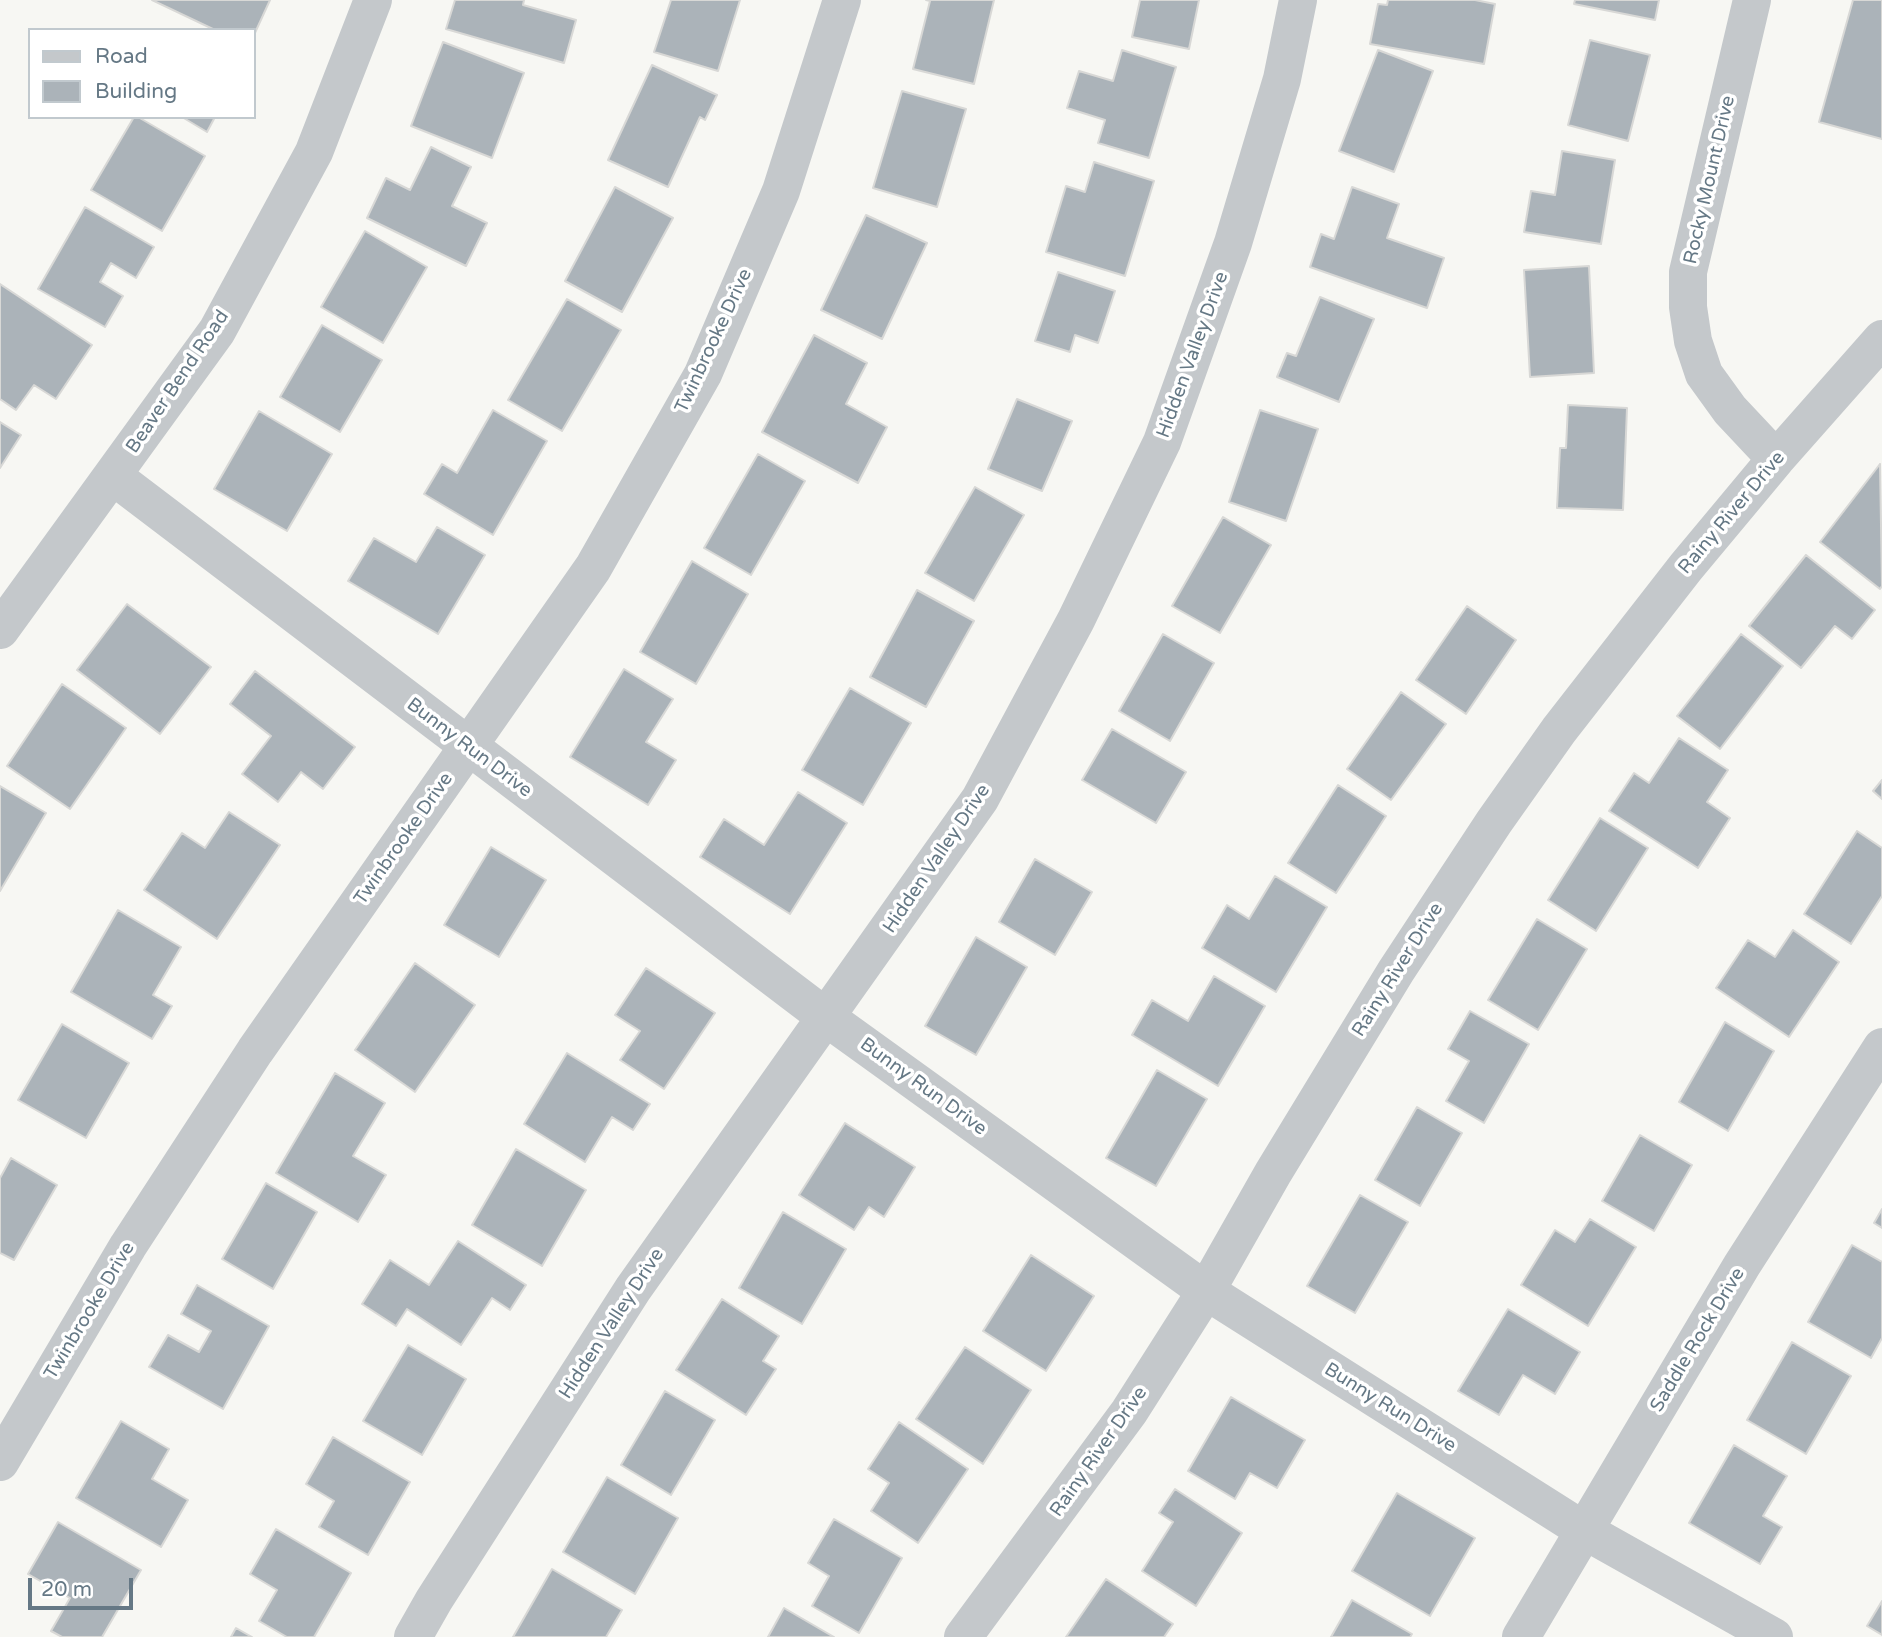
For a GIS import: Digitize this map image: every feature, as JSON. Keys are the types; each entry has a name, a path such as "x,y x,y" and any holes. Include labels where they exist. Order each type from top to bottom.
{"street":[{"name":"Beaver Bend Road","path":"0,630 217,331 314,152 373,0"},
{"name":"Twinbrooke Drive","path":"0,1462 128,1246 254,1051 593,568 703,374 781,191 842,0"},
{"name":"Hidden Valley Drive","path":"413,1637 633,1289 980,799 1076,620 1162,442 1233,243 1282,79 1298,0"},
{"name":"Rocky Mount Drive","path":"1752,0 1688,272 1688,307 1693,341 1704,374 1730,410 1776,460"},
{"name":"Rainy River Drive","path":"963,1637 1129,1412 1206,1291 1273,1172 1388,983 1494,822 1576,709 1686,567 1882,339"},
{"name":"Bunny Run Drive","path":"113,476 827,1018 1206,1291 1585,1531 1774,1637"},
{"name":"Saddle Rock Drive","path":"1521,1637 1742,1265 1882,1047"}],"building":[{"path":"152,0 270,0 256,31 256,28 211,28"},
{"path":"455,0 524,0 523,5 576,20 564,63 446,29"},
{"path":"671,0 740,0 718,71 654,52"},
{"path":"926,0 994,0 974,84 913,69 930,1"},
{"path":"1140,0 1199,0 1189,49 1132,37"},
{"path":"1388,0 1475,0 1495,4 1484,64 1370,44 1378,4 1387,5"},
{"path":"1575,0 1659,0 1655,20 1574,4"},
{"path":"1853,0 1882,0 1882,139 1819,122"},
{"path":"1590,40 1650,55 1628,141 1568,125"},
{"path":"443,42 524,73 492,158 411,126"},
{"path":"1122,50 1176,67 1149,158 1098,143 1105,120 1067,108 1079,71 1113,81"},
{"path":"1378,50 1433,71 1394,172 1339,151"},
{"path":"652,65 717,95 705,120 700,117 668,187 608,160"},
{"path":"902,91 966,109 937,207 873,188"},
{"path":"133,119 141,119 205,156 162,231 91,190"},
{"path":"185,119 214,119 207,132"},
{"path":"431,147 471,167 452,206 487,223 466,266 367,218 386,178 410,190"},
{"path":"1562,151 1615,160 1601,244 1524,232 1531,191 1555,195"},
{"path":"1094,162 1154,181 1125,276 1046,252 1066,186 1085,192"},
{"path":"615,187 673,218 622,312 565,281"},
{"path":"1352,187 1399,204 1387,238 1444,258 1427,308 1310,267 1321,234 1334,239"},
{"path":"85,207 154,247 136,278 111,263 100,282 123,296 105,327 38,289"},
{"path":"866,215 927,243 882,339 821,310"},
{"path":"365,231 427,267 383,343 321,307"},
{"path":"1589,266 1594,373 1530,377 1524,270"},
{"path":"1058,272 1115,291 1098,343 1075,335 1070,352 1035,341"},
{"path":"0,284 92,345 56,399 34,385 16,410 0,399"},
{"path":"1320,297 1374,319 1339,402 1277,377 1287,353 1296,356"},
{"path":"567,299 621,330 562,431 508,400"},
{"path":"322,325 382,360 340,432 280,397"},
{"path":"814,335 867,363 846,404 887,427 858,483 762,432"},
{"path":"1017,399 1072,421 1042,491 988,469"},
{"path":"1568,405 1627,408 1623,510 1557,508 1560,448 1566,448"},
{"path":"493,410 547,441 493,535 424,494 442,464 457,473"},
{"path":"1260,410 1318,429 1286,521 1229,502"},
{"path":"259,411 332,454 287,531 214,489"},
{"path":"0,422 21,435 0,468"},
{"path":"758,454 805,481 751,575 704,548"},
{"path":"1880,464 1882,586 1880,589 1820,542"},
{"path":"975,487 1024,515 974,601 925,573"},
{"path":"1223,517 1271,545 1220,633 1172,606"},
{"path":"437,527 485,555 438,634 348,581 374,538 416,562"},
{"path":"1806,555 1875,610 1852,639 1835,626 1801,668 1749,626"},
{"path":"692,561 748,594 696,684 640,652"},
{"path":"917,590 974,621 926,707 870,677"},
{"path":"127,604 211,667 160,734 77,670"},
{"path":"1467,606 1516,640 1466,714 1416,680"},
{"path":"1163,634 1214,663 1170,741 1119,711"},
{"path":"1741,634 1783,666 1720,749 1677,716"},
{"path":"624,669 673,699 646,742 676,760 648,805 570,757"},
{"path":"255,671 355,747 323,789 301,772 278,802 242,774 271,736 230,704"},
{"path":"62,684 126,728 70,809 7,766"},
{"path":"850,688 911,723 863,805 802,770"},
{"path":"1401,692 1446,724 1391,800 1347,769"},
{"path":"1112,729 1186,772 1156,823 1082,780"},
{"path":"1679,738 1728,770 1707,802 1730,818 1698,868 1609,811 1634,773 1649,783"},
{"path":"1882,780 1882,799 1873,791"},
{"path":"1338,785 1386,816 1336,893 1288,863"},
{"path":"0,786 46,813 0,891"},
{"path":"798,792 847,823 790,914 700,857 724,819 764,845"},
{"path":"229,812 280,845 217,939 144,890 182,833 205,848"},
{"path":"1600,818 1648,848 1596,931 1548,900"},
{"path":"1857,831 1882,848 1882,896 1851,944 1804,914"},
{"path":"491,847 546,880 499,957 444,925"},
{"path":"1035,859 1092,892 1055,955 999,922"},
{"path":"1275,876 1327,907 1276,992 1202,948 1227,905 1249,919"},
{"path":"118,910 181,947 153,995 172,1006 152,1039 71,992"},
{"path":"1537,919 1587,949 1538,1030 1488,1000"},
{"path":"1793,930 1839,962 1789,1037 1716,988 1748,940 1775,957"},
{"path":"976,937 1027,967 976,1055 925,1026"},
{"path":"415,963 475,1005 415,1092 355,1050"},
{"path":"646,968 715,1013 664,1089 620,1060 640,1031 615,1015"},
{"path":"1214,976 1265,1006 1218,1086 1132,1035 1152,1000 1188,1021"},
{"path":"1470,1011 1529,1044 1484,1123 1446,1101 1469,1061 1448,1049"},
{"path":"1725,1022 1774,1051 1728,1131 1679,1102"},
{"path":"62,1024 129,1063 86,1138 18,1100"},
{"path":"567,1053 650,1104 633,1130 612,1117 585,1162 524,1124"},
{"path":"1157,1070 1207,1099 1156,1186 1106,1158"},
{"path":"335,1073 385,1103 353,1156 386,1175 358,1222 276,1173"},
{"path":"1417,1107 1462,1133 1420,1206 1375,1180"},
{"path":"845,1123 915,1167 884,1217 869,1207 854,1230 799,1195"},
{"path":"1640,1135 1692,1165 1654,1231 1602,1201"},
{"path":"516,1149 586,1190 542,1266 472,1225"},
{"path":"11,1158 57,1185 14,1260 0,1253 0,1178"},
{"path":"266,1183 317,1212 273,1289 222,1259"},
{"path":"1360,1195 1408,1222 1355,1313 1307,1286"},
{"path":"1882,1209 1882,1228 1874,1223"},
{"path":"783,1212 846,1249 802,1324 739,1288"},
{"path":"1590,1219 1636,1247 1588,1326 1521,1285 1555,1230 1575,1242"},
{"path":"458,1241 526,1285 510,1310 492,1298 461,1345 407,1309 396,1326 362,1304 390,1260 429,1285"},
{"path":"1852,1245 1882,1262 1882,1338 1871,1358 1808,1322"},
{"path":"1031,1255 1094,1296 1046,1371 983,1331"},
{"path":"197,1285 269,1326 223,1409 149,1367 168,1335 199,1352 211,1331 181,1314"},
{"path":"722,1299 779,1336 763,1361 776,1369 746,1415 676,1370"},
{"path":"1508,1309 1580,1352 1555,1394 1523,1375 1499,1415 1458,1391"},
{"path":"1792,1342 1851,1376 1806,1454 1747,1420"},
{"path":"408,1345 466,1379 422,1455 363,1421"},
{"path":"965,1347 1031,1390 983,1464 916,1419"},
{"path":"665,1391 715,1420 671,1495 621,1465"},
{"path":"1231,1397 1305,1440 1277,1488 1250,1473 1235,1499 1188,1471"},
{"path":"121,1421 169,1449 152,1479 188,1500 161,1547 76,1498"},
{"path":"899,1422 968,1469 918,1543 871,1511 889,1483 868,1469"},
{"path":"333,1437 410,1482 368,1555 319,1527 334,1501 306,1484"},
{"path":"1734,1445 1787,1476 1763,1516 1782,1527 1760,1564 1689,1523"},
{"path":"607,1477 678,1518 635,1594 563,1552"},
{"path":"1175,1489 1242,1533 1196,1606 1142,1571 1173,1522 1159,1513"},
{"path":"1397,1493 1475,1538 1430,1616 1352,1571"},
{"path":"834,1519 902,1558 859,1633 812,1606 829,1576 808,1563"},
{"path":"58,1522 141,1570 102,1637 62,1637 51,1631 70,1598 28,1574"},
{"path":"276,1529 351,1573 314,1637 287,1637 259,1621 277,1590 250,1574"},
{"path":"552,1569 622,1610 606,1637 513,1637"},
{"path":"1106,1579 1173,1624 1164,1637 1066,1637"},
{"path":"1352,1600 1412,1634 1410,1637 1331,1637"},
{"path":"1882,1601 1882,1635 1867,1626"},
{"path":"784,1608 834,1637 768,1637"},
{"path":"236,1628 252,1637 231,1637"}]}
